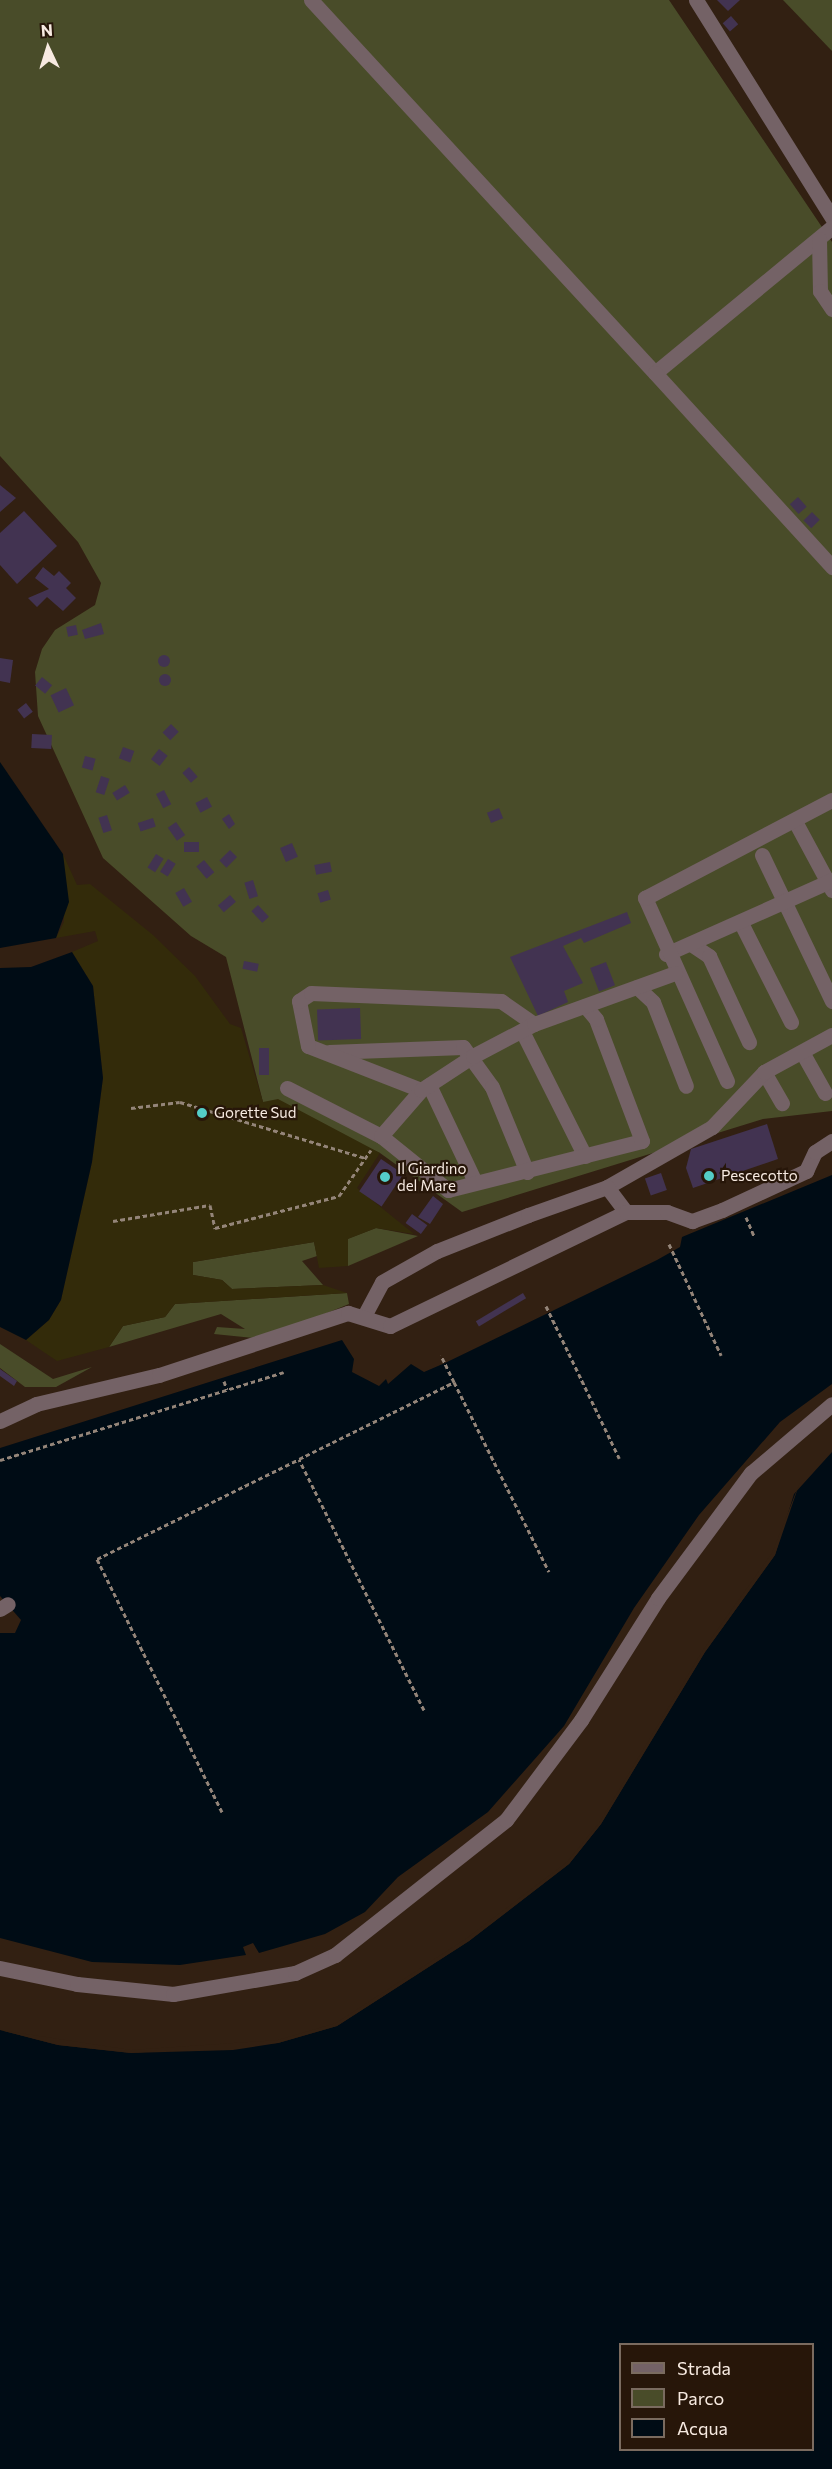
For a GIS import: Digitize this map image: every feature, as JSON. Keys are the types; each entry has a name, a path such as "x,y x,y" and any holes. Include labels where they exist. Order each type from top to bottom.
{"lane":[{"path":"311,0 832,567"},
{"path":"696,0 832,218"},
{"path":"655,374 832,227"},
{"path":"819,239 820,291 832,309"},
{"path":"727,1081 666,954 645,898 832,800"},
{"path":"666,954 831,884 797,825"},
{"path":"762,855 832,1001"},
{"path":"741,923 791,1022"},
{"path":"691,944 710,956 749,1042"},
{"path":"381,1136 425,1087 473,1056 528,1028 675,973"},
{"path":"637,987 653,1002 686,1086"},
{"path":"475,1182 425,1087 308,1046 299,1001 311,993 501,1001 528,1028 585,1156"},
{"path":"287,1088 381,1136 448,1190 475,1182 527,1172 642,1141 596,1019 585,1006"},
{"path":"364,1316 382,1282 437,1251 607,1187 662,1161 712,1127 764,1072 832,1035"},
{"path":"323,1052 464,1047 473,1056 492,1087 527,1172"},
{"path":"802,1052 825,1093"},
{"path":"764,1072 782,1103"},
{"path":"0,1421 36,1404 170,1371 348,1313 364,1316 390,1326 626,1212 668,1212 692,1221 806,1172 815,1152 832,1141"},
{"path":"607,1187 626,1212"},
{"path":"0,1968 77,1984 173,1994 296,1972 335,1955 506,1820 581,1720 658,1598 751,1473 832,1404"}],"path":[{"path":"131,1108 180,1102 366,1158"},
{"path":"113,1221 210,1205 215,1228 339,1196 381,1136"},
{"path":"744,1213 754,1236"},
{"path":"669,1244 721,1355"},
{"path":"546,1306 619,1458"},
{"path":"441,1355 549,1572"},
{"path":"0,1460 284,1372"},
{"path":"224,1382 227,1390"},
{"path":"222,1812 97,1559 454,1382"},
{"path":"299,1459 424,1710"}],"green space":[{"path":"0,0 669,0 832,242 832,1111 763,1119 462,1212 380,1153 263,1102 226,957 191,936 103,858 38,716 35,672 42,649 55,630 95,605 101,583 78,542 0,456"},
{"path":"783,0 832,0 832,51"},
{"path":"376,1228 418,1236 348,1266 347,1239"},
{"path":"314,1242 317,1256 302,1261 323,1285 232,1289 222,1280 193,1275 193,1262"},
{"path":"347,1293 349,1304 263,1339 214,1334 217,1327 245,1329 221,1314 109,1347 123,1326 165,1317 175,1304"},
{"path":"0,1344 53,1379 92,1367 56,1387 25,1387 0,1368"}],"sand":[{"name":"Gorette Sud","path":"63,854 77,885 90,884 153,935 195,976 230,1024 241,1028 263,1102 278,1099 380,1153 357,1188 414,1234 376,1228 348,1239 348,1266 319,1268 314,1242 193,1262 193,1275 222,1280 232,1289 323,1285 347,1293 175,1304 165,1317 123,1326 109,1347 57,1361 26,1340 49,1320 61,1300 92,1162 103,1078 93,986 72,952 98,941 95,931 56,938 64,922"}],"water":[{"path":"0,762 63,854 69,902 56,938 0,948"},
{"path":"72,952 93,986 103,1078 92,1162 61,1300 49,1320 26,1340 0,1327 0,968 31,967"},
{"path":"832,1175 832,1384 780,1422 699,1515 634,1608 564,1726 488,1812 398,1877 365,1912 325,1934 259,1953 253,1943 243,1947 246,1955 180,1965 92,1962 0,1938 0,1633 15,1633 21,1620 0,1596 0,1448 342,1340 354,1359 352,1372 379,1386 386,1379 388,1384 411,1364 424,1372 445,1363 657,1260 680,1247 682,1237"},
{"path":"832,1452 832,2469 0,2469 0,2030 58,2045 131,2053 278,2043 337,2026 469,1941 569,1864 601,1824 705,1652 775,1555 794,1494"}],"pier":[{"path":"800,1482 775,1555 705,1652 601,1824 569,1864 469,1941 337,2026 278,2043 233,2050 131,2053 58,2045 0,2030 131,2050 278,2040 336,2023 467,1938 567,1862 599,1823 703,1650 772,1553"}],"building":[{"path":"717,0 740,0 728,11"},
{"path":"731,16 738,24 730,32 723,23"},
{"path":"0,485 16,498 0,512"},
{"path":"798,497 807,507 799,514 790,504"},
{"path":"24,511 57,546 17,584 0,565 0,533"},
{"path":"812,512 820,520 811,528 804,520"},
{"path":"43,567 54,576 59,571 71,583 66,588 76,598 63,611 47,597 37,607 28,598 49,589 35,578"},
{"path":"101,623 104,634 85,639 82,630"},
{"path":"76,625 78,635 68,637 66,627"},
{"path":"166,655 170,661 166,667 162,667 158,659"},
{"path":"0,658 13,660 10,683 0,681"},
{"path":"167,674 171,680 167,686 163,686 159,678"},
{"path":"42,677 52,685 45,694 35,686"},
{"path":"66,688 74,705 59,712 51,695"},
{"path":"26,703 33,712 24,718 17,710"},
{"path":"171,724 179,732 170,740 163,732"},
{"path":"32,734 52,735 51,749 31,748"},
{"path":"123,747 134,751 130,762 119,758"},
{"path":"159,749 168,756 160,766 151,759"},
{"path":"85,756 96,759 93,770 82,768"},
{"path":"189,767 198,777 191,783 182,773"},
{"path":"101,776 110,779 104,795 96,792"},
{"path":"125,785 130,793 117,801 112,793"},
{"path":"164,790 171,804 163,808 156,794"},
{"path":"207,797 212,807 200,813 195,803"},
{"path":"499,808 503,818 491,823 487,813"},
{"path":"229,814 235,824 229,829 222,819"},
{"path":"107,815 112,830 103,833 98,818"},
{"path":"153,818 156,827 141,832 138,823"},
{"path":"176,822 185,835 177,841 168,828"},
{"path":"184,842 199,842 199,852 184,852"},
{"path":"292,843 298,857 286,862 280,848"},
{"path":"230,850 237,857 226,868 219,861"},
{"path":"156,854 164,859 155,872 148,868"},
{"path":"168,859 176,864 168,876 160,872"},
{"path":"204,860 214,872 207,879 196,866"},
{"path":"330,862 332,872 316,875 314,865"},
{"path":"253,880 258,896 249,899 244,883"},
{"path":"184,888 192,902 183,907 175,893"},
{"path":"328,890 331,900 320,903 317,893"},
{"path":"230,895 236,902 224,912 218,905"},
{"path":"258,905 269,917 262,923 251,911"},
{"path":"627,912 631,923 584,943 581,938 563,946 583,983 564,991 568,1002 538,1016 510,957"},
{"path":"244,961 259,964 257,972 242,969"},
{"path":"606,962 615,985 599,991 590,968"},
{"path":"360,1008 361,1039 318,1040 317,1010"},
{"path":"259,1048 269,1048 269,1075 259,1075"},
{"path":"767,1124 778,1159 693,1188 686,1168 691,1149"},
{"path":"381,1159 403,1174 382,1206 359,1191"},
{"path":"661,1173 667,1190 651,1196 645,1179"},
{"path":"433,1196 443,1204 430,1224 418,1217"},
{"path":"412,1214 427,1225 421,1234 406,1223"},
{"path":"523,1293 526,1298 479,1326 476,1321"},
{"path":"0,1369 17,1381 14,1386 0,1376"}],"place":[{"name":"Gorette Sud","path":"202,1113"},
{"name":"Pescecotto","path":"709,1176"},
{"name":"Il Giardino del Mare","path":"385,1177"}]}
